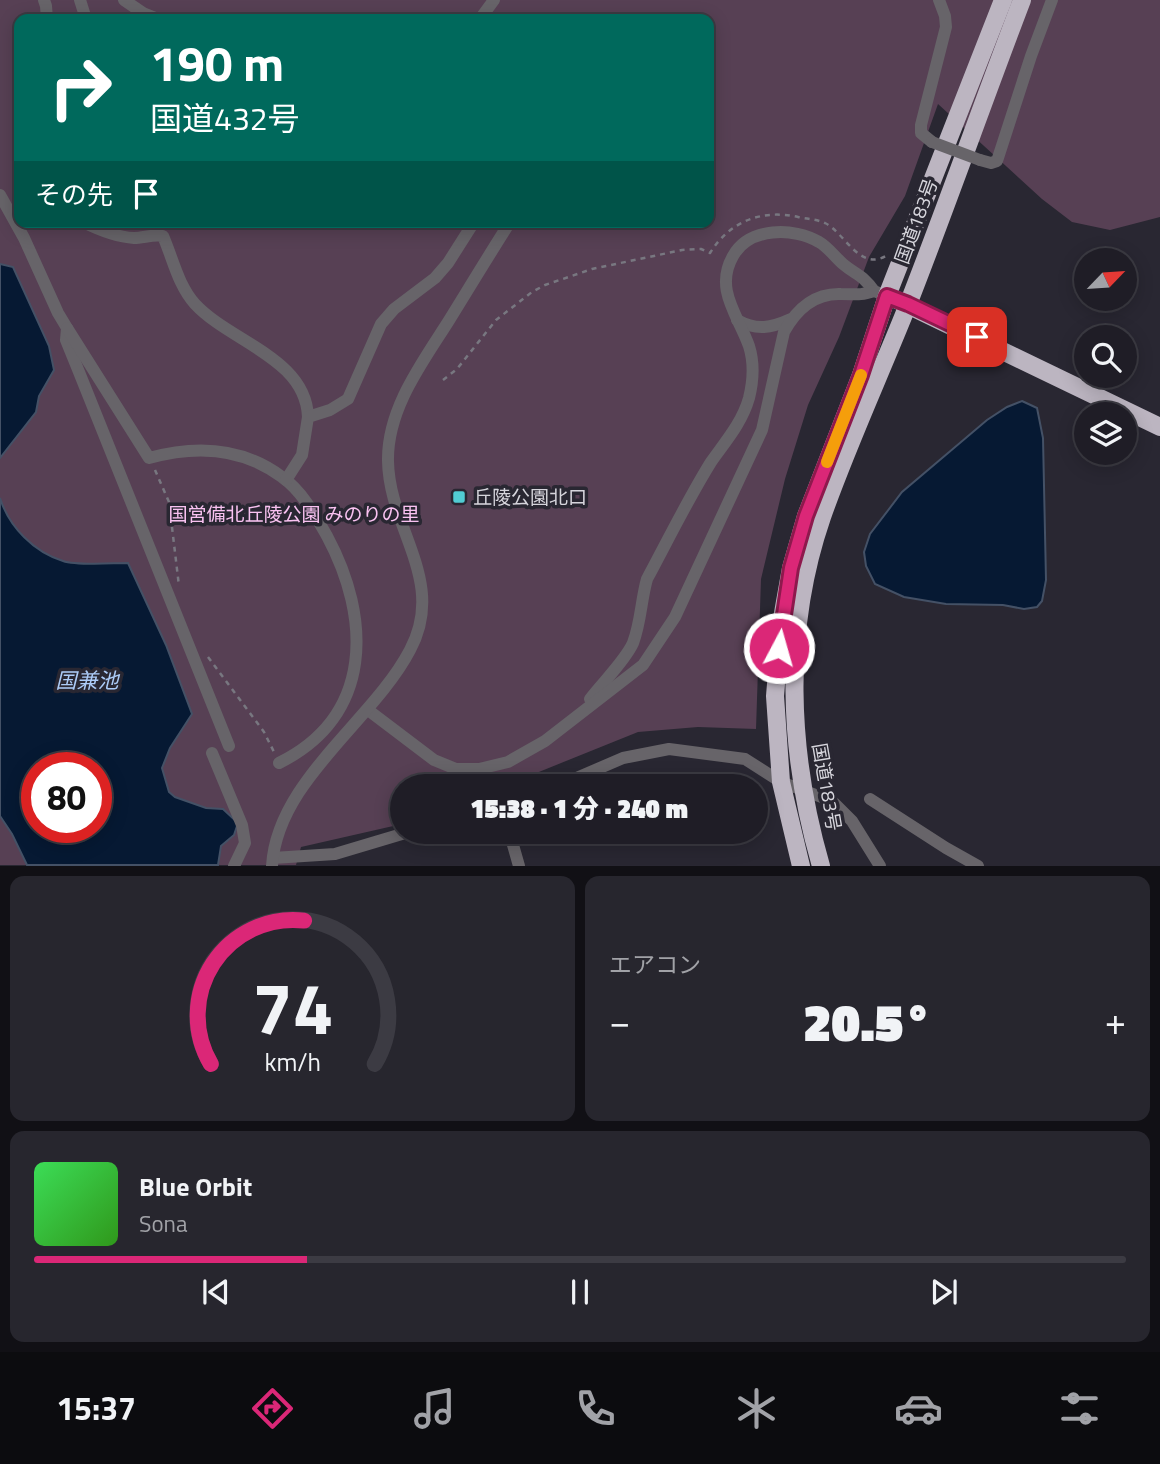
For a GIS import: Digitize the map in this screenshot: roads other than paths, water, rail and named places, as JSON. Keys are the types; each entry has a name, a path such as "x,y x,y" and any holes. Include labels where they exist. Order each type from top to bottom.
{"highway":[{"name":"国道183号","path":"801,866 780,782 775,696 781,624 791,568 806,516 861,375 881,293 1003,0"},
{"name":"国道183号","path":"821,866 802,788 793,697 797,629 807,572 822,518 908,304 1021,0"},
{"path":"881,293 1160,427"}],"street":[{"path":"124,0 145,14"},
{"path":"939,0 946,16 947,27 920,125 921,133 932,142 991,163 998,161 1052,0"},
{"path":"0,195 14,220"},
{"path":"18,228 58,313 149,458 187,450 225,452 257,462 286,480 305,500 334,550 348,583 357,631 358,647 354,674 333,718 311,741 279,763"},
{"path":"98,228 121,237 163,236 188,296 205,313 291,375 305,394 308,417 303,454 286,480"},
{"path":"308,417 330,410 348,398 380,324 394,309 435,278 470,228"},
{"path":"390,837 335,853 273,862 280,827 293,802 317,769 368,710 410,650 419,628 423,606 419,572 402,530 387,460 393,422 410,383 506,228"},
{"path":"579,713 632,645 647,579 711,463 736,428 748,399 753,366 749,347 728,302 725,279 734,255 752,239 775,232 795,233 820,242 844,265 865,278 881,293"},
{"path":"368,710 434,760 456,769 479,769 508,762 545,741 643,665 675,617 762,430 784,332 791,319 809,301 830,294 858,296 881,293"},
{"path":"737,320 759,328 791,319"},
{"path":"67,328 66,340 229,746"},
{"path":"586,774 623,758 669,749 744,759 767,774"},
{"path":"212,752 242,825 245,843 233,866"},
{"path":"768,774 780,782 832,801 852,821 880,866"},
{"path":"870,799 978,866"},
{"path":"513,844 519,866"}],"water":[{"path":"0,264 13,267 49,346 54,370 39,396 36,412 0,458"},
{"path":"1022,401 1037,408 1043,438 1046,580 1042,601 1037,607 1024,609 1003,605 946,604 904,597 875,584 866,566 864,552 870,534 902,492 987,420"},
{"name":"国兼池","path":"0,498 16,528 33,545 52,557 77,563 128,563 166,645 192,714 170,748 162,768 169,792 175,797 206,808 223,809 238,823 234,835 221,846 218,865 27,865 0,816"}],"place":[{"name":"丘陵公園北口","path":"459,497"}],"park label":[{"name":"国営備北丘陵公園 みのりの里","path":"294,514"}]}
